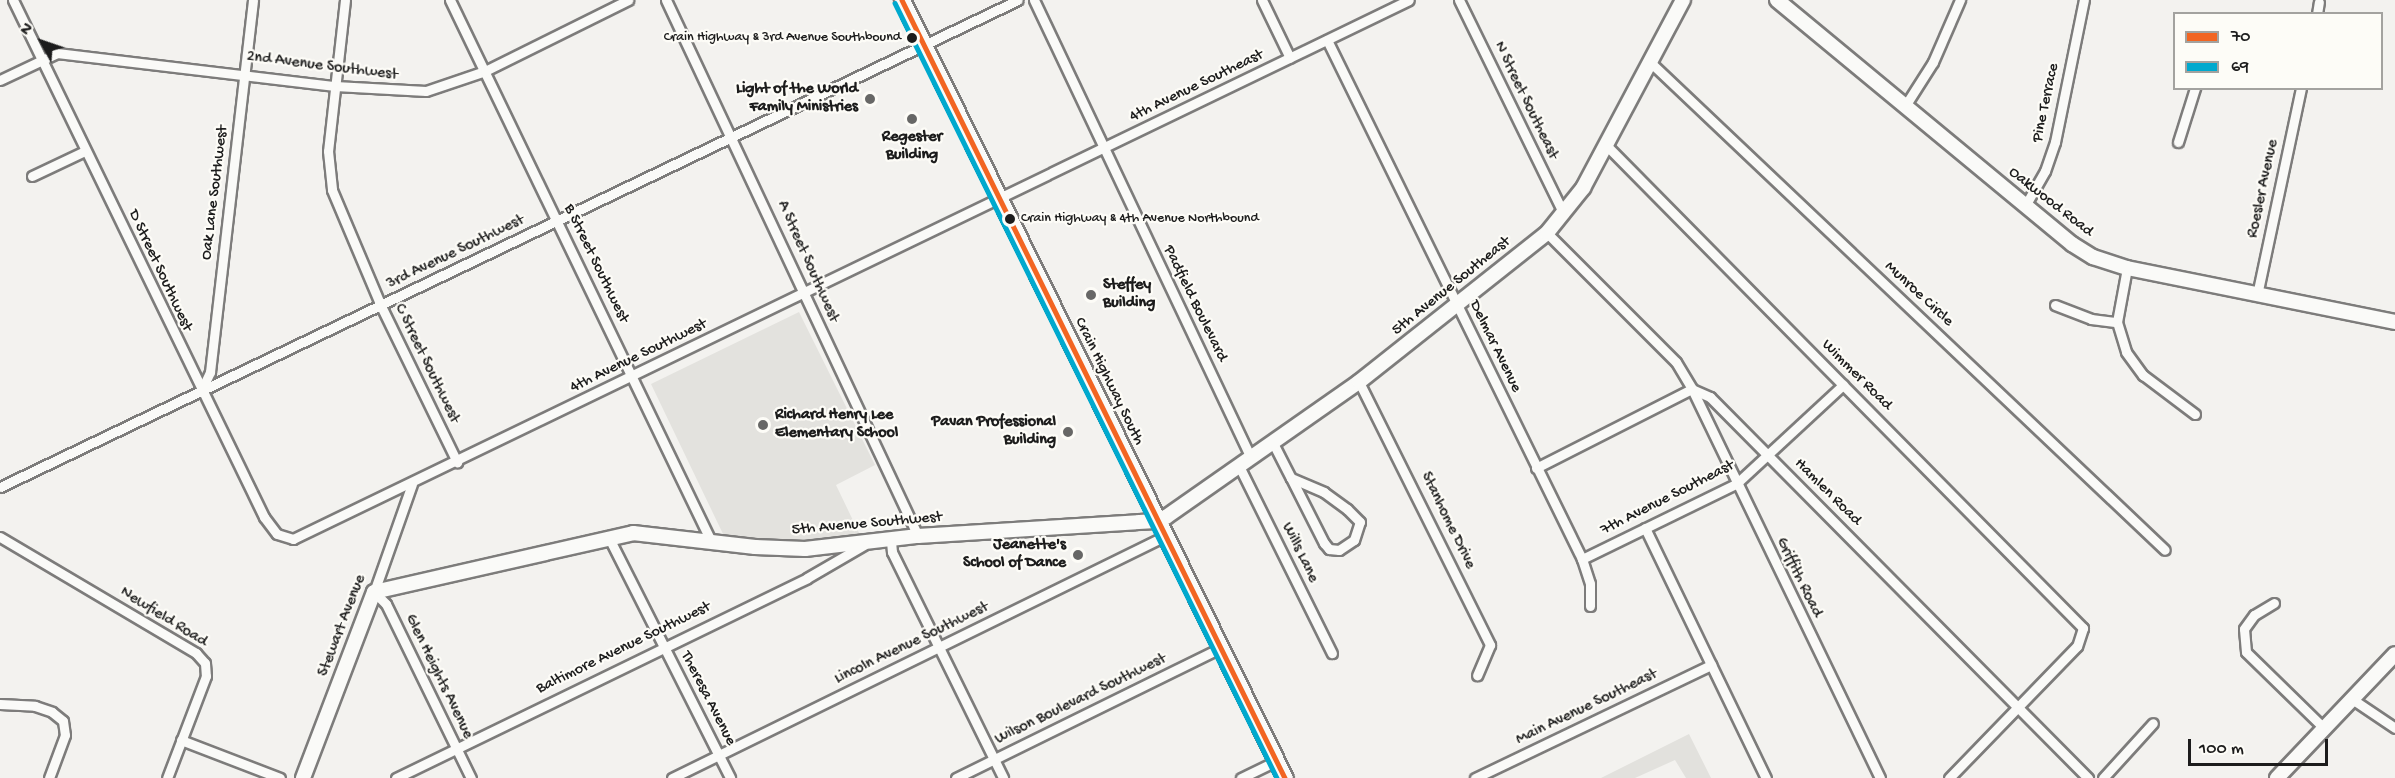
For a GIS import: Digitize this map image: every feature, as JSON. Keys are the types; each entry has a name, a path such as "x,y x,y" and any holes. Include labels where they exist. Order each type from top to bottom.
{"main road":[{"name":"Crain Highway South","path":"902,0 1163,537 1285,778"}],"street":[{"name":"D Street Southwest","path":"13,0 194,379 203,387 269,526 277,534 292,539"},
{"name":"Oak Lane Southwest","path":"203,387 210,372 253,0"},
{"name":"C Street Southwest","path":"345,0 328,151 332,190 381,306 457,462"},
{"name":"B Street Southwest","path":"450,0 634,377 711,541"},
{"name":"2nd Avenue Southwest","path":"0,80 57,53 245,73 334,86 426,91 485,71 628,0"},
{"name":"A Street Southwest","path":"666,0 918,536"},
{"name":"3rd Avenue Southwest","path":"0,487 203,387 223,381 381,306 1018,0"},
{"name":"Padfield Boulevard","path":"1034,0 1251,458"},
{"path":"1262,0 1290,58"},
{"name":"4th Avenue Southeast","path":"999,200 1409,0"},
{"name":"N Street Southeast","path":"1459,0 1564,214"},
{"name":"5th Avenue Southeast","path":"1156,521 1359,382 1547,233 1564,214 1606,145 1683,0"},
{"name":"Oakwood Road","path":"1777,0 2025,206 2072,244 2093,257 2127,268 2395,322"},
{"path":"1905,106 1933,62 1960,0"},
{"name":"Pine Terrace","path":"2025,206 2045,171 2055,142 2084,0"},
{"path":"2317,12 2319,2"},
{"name":"Delmar Avenue","path":"1327,40 1582,559 1590,584 1590,606"},
{"name":"Munroe Circle","path":"1650,62 2165,550"},
{"path":"2178,142 2194,90"},
{"name":"Roesler Avenue","path":"2257,295 2301,90"},
{"name":"Wimmer Road","path":"1606,145 2083,628 2077,646 2018,707"},
{"path":"32,176 85,151"},
{"name":"4th Avenue Southwest","path":"292,539 412,484 999,200"},
{"name":"Hamlen Road","path":"1547,233 1676,362 1692,389 1710,397 2088,778"},
{"path":"2127,268 2117,322 2126,352 2143,375 2195,414"},
{"path":"2055,306 2091,319 2117,322"},
{"name":"Stanhome Drive","path":"1359,382 1490,645 1477,675"},
{"name":"7th Avenue Southeast","path":"1582,559 1736,484 1770,457 1843,385"},
{"path":"1536,468 1692,389"},
{"name":"Griffith Road","path":"1692,389 1880,778"},
{"name":"Wills Lane","path":"1273,443 1291,478 1329,549 1339,550 1354,540 1360,522 1347,509 1324,492 1291,478"},
{"name":"Wills Lane","path":"1239,466 1332,653"},
{"name":"Stewart Avenue","path":"303,778 374,592 412,484"},
{"name":"5th Avenue Southwest","path":"374,592 608,536 654,533 781,549 864,545 918,536 1156,521"},
{"path":"1645,528 1766,778"},
{"name":"Theresa Avenue","path":"608,536 730,778"},
{"name":"Newfield Road","path":"0,537 202,658 206,676 167,778"},
{"name":"Lincoln Avenue Southwest","path":"672,778 1163,537"},
{"path":"891,541 892,552 1004,778"},
{"name":"Baltimore Avenue Southwest","path":"396,778 807,578 864,545"},
{"name":"Glen Heights Avenue","path":"374,592 386,604 471,778"},
{"path":"2274,603 2254,615 2244,629 2246,652 2324,728"},
{"name":"Wilson Boulevard Southwest","path":"956,778 1220,648"},
{"path":"2277,778 2395,654"},
{"name":"Main Avenue Southeast","path":"1475,778 1711,665"},
{"path":"2352,699 2395,728"},
{"path":"0,704 36,706 52,712 63,721 65,735 50,778"},
{"path":"1949,778 2018,707"},
{"path":"2103,778 2153,723"},
{"path":"182,740 280,778"},
{"path":"1241,778 1276,761"}],"shaded area":[{"name":"Richard Henry Lee Elementary School","path":"799,312 875,465 836,485 861,537 785,543 724,536 651,384"},
{"path":"1689,734 1711,778 1686,778 1675,760 1635,778 1601,778"}],"transit line":[{"name":"70","path":"902,0 1285,778"},
{"name":"69","path":"895,3 1277,778"}],"place":[{"name":"Crain Highway & 3rd Avenue Southbound","path":"912,38"},
{"name":"Light of the World Family Ministries","path":"870,99"},
{"name":"Regester Building","path":"912,119"},
{"name":"Crain Highway & 4th Avenue Northbound","path":"1010,219"},
{"name":"Steffey Building","path":"1091,295"},
{"name":"Richard Henry Lee Elementary School","path":"763,425"},
{"name":"Pavan Professional Building","path":"1068,432"},
{"name":"Jeanette's School of Dance","path":"1078,555"}]}
